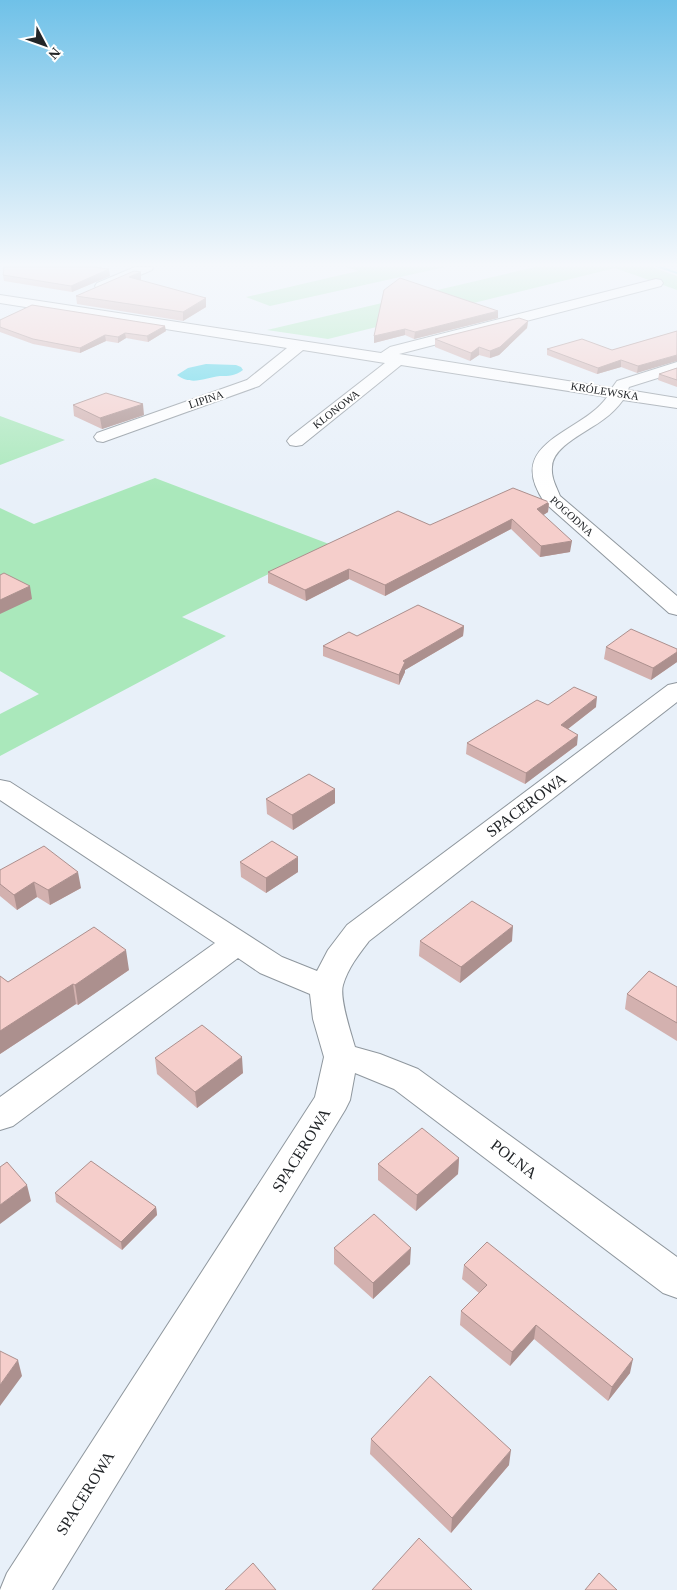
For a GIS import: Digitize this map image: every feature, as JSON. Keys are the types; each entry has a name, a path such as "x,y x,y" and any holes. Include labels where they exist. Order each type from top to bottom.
{"street":[{"name":"KRÓLEWSKA","path":"281,341 677,403"},
{"name":"KLONOWA","path":"296,441 392,358 395,350 430,341"},
{"name":"LIPINA","path":"103,437 182,406 253,383 300,344"},
{"name":"POGODNA","path":"677,367 623,384 616,393 612,403 552,447 542,460 541,475 544,486 552,499 677,608"},
{"name":"SPACEROWA","path":"24,1590 332,1100 341,1056 330,1019 326,987 339,958 358,932 677,690"},
{"path":"0,788 271,965 326,987"},
{"path":"0,1116 237,943"},
{"name":"POLNA","path":"341,1056 368,1063 406,1079 677,1280"}],"green space":[{"path":"0,416 65,440 0,465"},
{"path":"155,478 329,544 182,617 226,636 0,756 0,714 39,694 0,671 0,508 34,524"}],"water":[{"path":"206,364 236,365 243,370 232,375 193,381 177,375 188,368"}],"building":[{"path":"44,341 93,341 80,348"},
{"path":"441,341 506,341 500,347 490,351 479,347 471,353"},
{"path":"574,341 588,341 612,350 642,341 677,341 677,355 638,366 621,360 598,368 547,349"},
{"path":"677,368 677,380 659,374"},
{"path":"106,393 143,404 100,418 73,405"},
{"path":"513,488 549,502 537,509 572,541 541,546 512,519 385,585 349,569 305,590 268,572 398,511 430,525"},
{"path":"4,573 30,586 0,600 0,575"},
{"path":"418,605 464,626 403,661 405,662 399,675 323,646 349,632 357,636"},
{"path":"631,629 677,649 677,652 653,668 606,647"},
{"path":"574,687 597,697 561,725 578,735 526,773 467,743 537,700 548,705"},
{"path":"309,774 335,789 292,815 266,799"},
{"path":"272,841 298,857 266,878 240,862"},
{"path":"44,846 78,872 48,890 34,882 14,895 0,884 0,870"},
{"path":"472,901 513,926 461,967 420,941"},
{"path":"94,927 126,950 75,985 73,984 0,1031 0,976 8,982"},
{"path":"649,971 677,987 677,1023 627,994"},
{"path":"202,1025 242,1057 195,1092 155,1058"},
{"path":"422,1128 459,1158 417,1195 378,1164"},
{"path":"91,1161 156,1207 121,1242 55,1193"},
{"path":"7,1162 27,1185 0,1205 0,1167"},
{"path":"374,1214 411,1248 373,1283 334,1248"},
{"path":"487,1242 633,1359 612,1387 536,1325 512,1352 461,1311 487,1285 464,1265"},
{"path":"0,1351 18,1360 0,1385"},
{"path":"430,1376 511,1450 452,1518 371,1439"},
{"path":"419,1538 472,1590 372,1590"},
{"path":"253,1563 276,1590 225,1590"},
{"path":"599,1573 617,1590 585,1590"}]}
